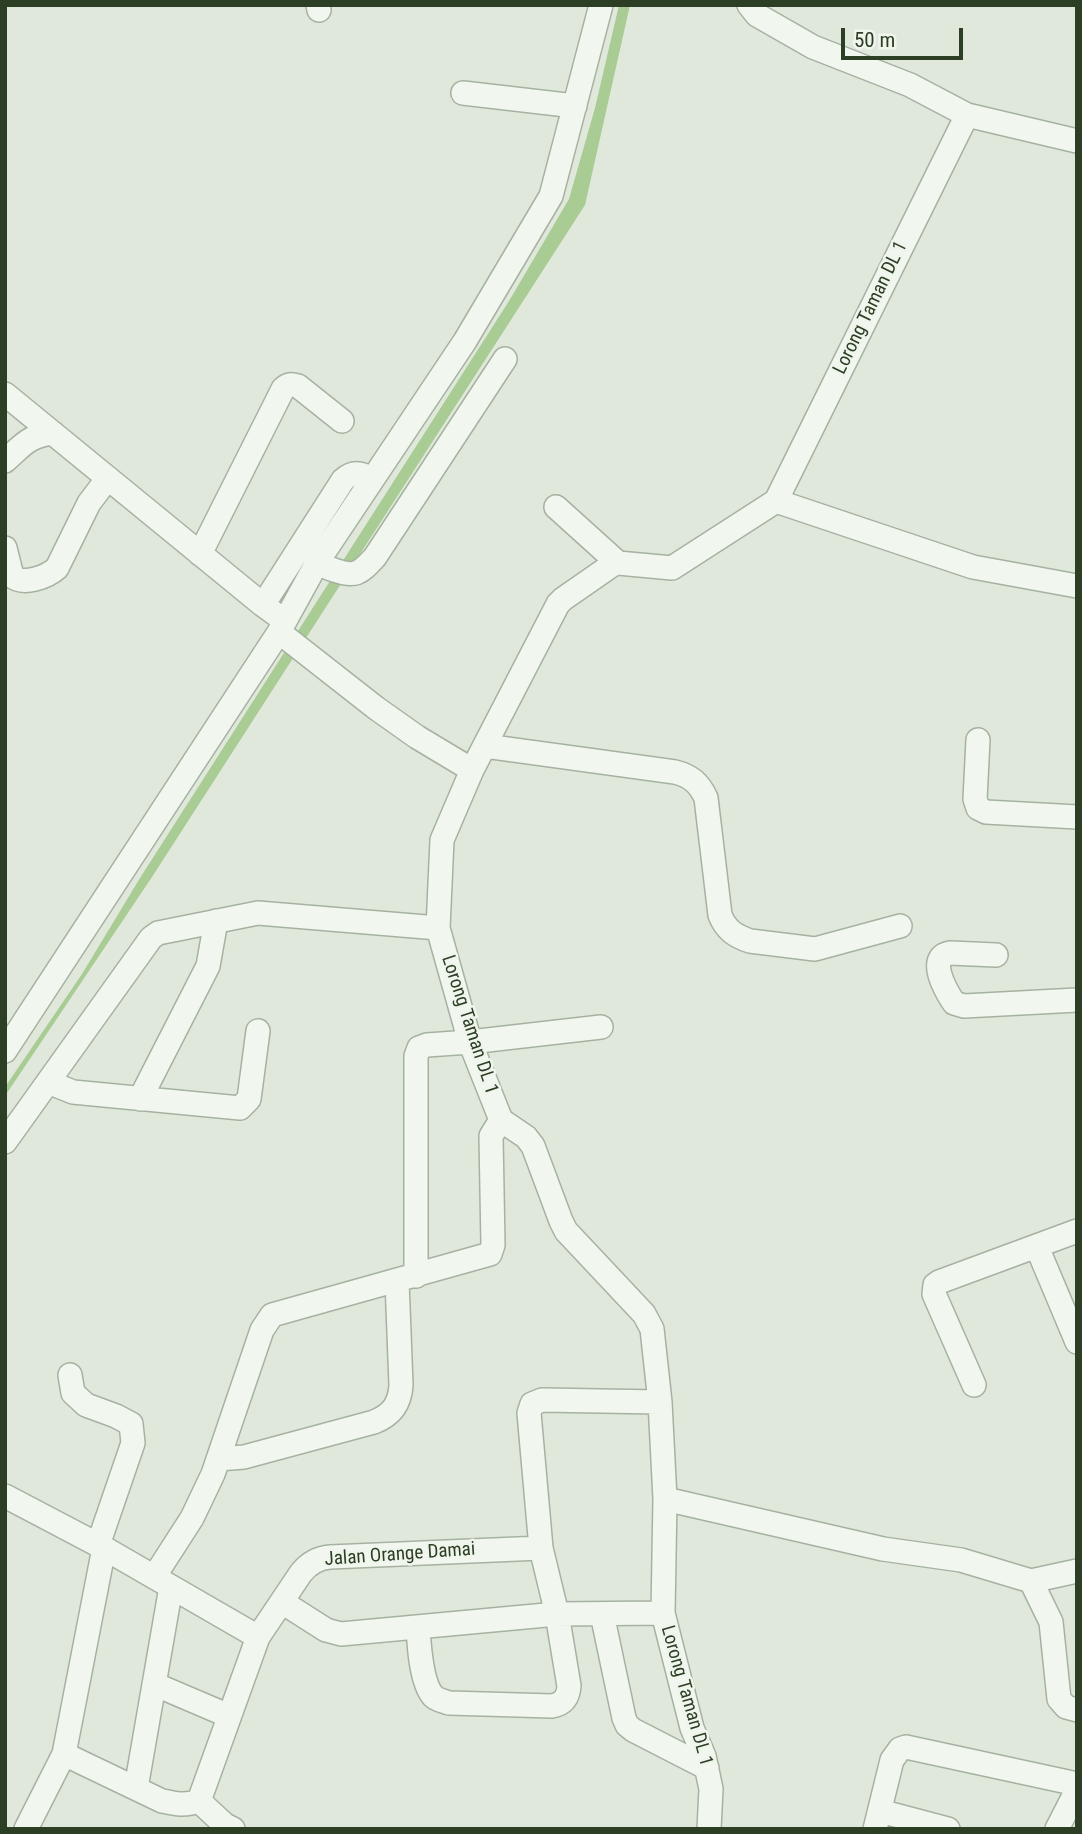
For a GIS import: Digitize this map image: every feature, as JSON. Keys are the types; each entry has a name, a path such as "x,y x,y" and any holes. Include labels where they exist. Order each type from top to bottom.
{"street":[{"path":"5,1051 283,631 332,540 465,341 551,196 601,5"},
{"path":"749,5 757,15 813,47 910,85 967,115 1077,141"},
{"path":"463,93 575,106"},
{"name":"Lorong Taman DL 1","path":"776,501 967,115"},
{"path":"321,564 348,576 363,569 375,557 506,359"},
{"path":"200,554 287,385 298,386 342,421"},
{"path":"5,394 263,606 283,631 312,658 417,737 472,770"},
{"path":"5,461 30,439 53,433"},
{"path":"263,606 342,480 354,473 360,473 372,480"},
{"path":"5,548 15,580 51,574 57,568 89,503 108,478"},
{"path":"556,507 618,563 672,568 776,501 973,568 1077,586"},
{"path":"312,526 332,540"},
{"name":"Lorong Taman DL 1","path":"618,563 560,602 472,770 442,836 438,928 470,1042 501,1120 526,1137 533,1146 566,1231 644,1314 650,1324 660,1402 665,1499 663,1613 692,1728 707,1768 711,1790 709,1829"},
{"path":"978,740 975,799 978,808 1077,817"},
{"path":"485,746 675,772 695,780 706,798 720,915 724,925 740,938 816,949 900,926"},
{"path":"5,1142 151,938 162,932 260,913 438,928"},
{"path":"140,1099 208,966 216,921"},
{"path":"996,955 950,953 940,958 939,970 954,1003 964,1006 1077,1000"},
{"path":"218,1460 244,1457 374,1422 383,1419 397,1404 401,1385 416,1054 419,1048 601,1027"},
{"path":"48,1082 72,1092 240,1108 249,1099 258,1031"},
{"path":"135,1788 154,1684 163,1582 213,1474 262,1330 272,1315 486,1256 492,1250 491,1136 501,1120"},
{"path":"974,1385 934,1294 935,1285 1077,1231"},
{"path":"1037,1247 1077,1342"},
{"path":"26,1829 64,1755 101,1546 133,1443 131,1424 86,1405 72,1393 70,1375"},
{"path":"418,1627 420,1655 428,1689 435,1699 449,1703 552,1706 565,1700 569,1686 541,1548 529,1413 532,1404 542,1400 660,1402"},
{"path":"665,1499 883,1549 961,1560 1031,1581 1077,1571"},
{"path":"8,1504 101,1546 258,1637"},
{"name":"Jalan Orange Damai","path":"199,1801 258,1637 305,1568 323,1558 541,1548"},
{"path":"1031,1581 1051,1622 1059,1699 1066,1707 1077,1710"},
{"path":"282,1602 322,1628 335,1633 556,1614 663,1613"},
{"path":"603,1614 627,1725 707,1768"},
{"path":"154,1684 229,1717"},
{"path":"948,1829 877,1820 892,1760 900,1749 906,1747 1077,1784"},
{"path":"64,1755 162,1801 178,1805 199,1801 233,1829"},
{"path":"1057,1829 1077,1790"}],"shaded area":[{"path":"619,5 630,5 585,205 152,877 5,1096 5,1087 82,974 140,878 509,301 569,199 595,108"}]}
